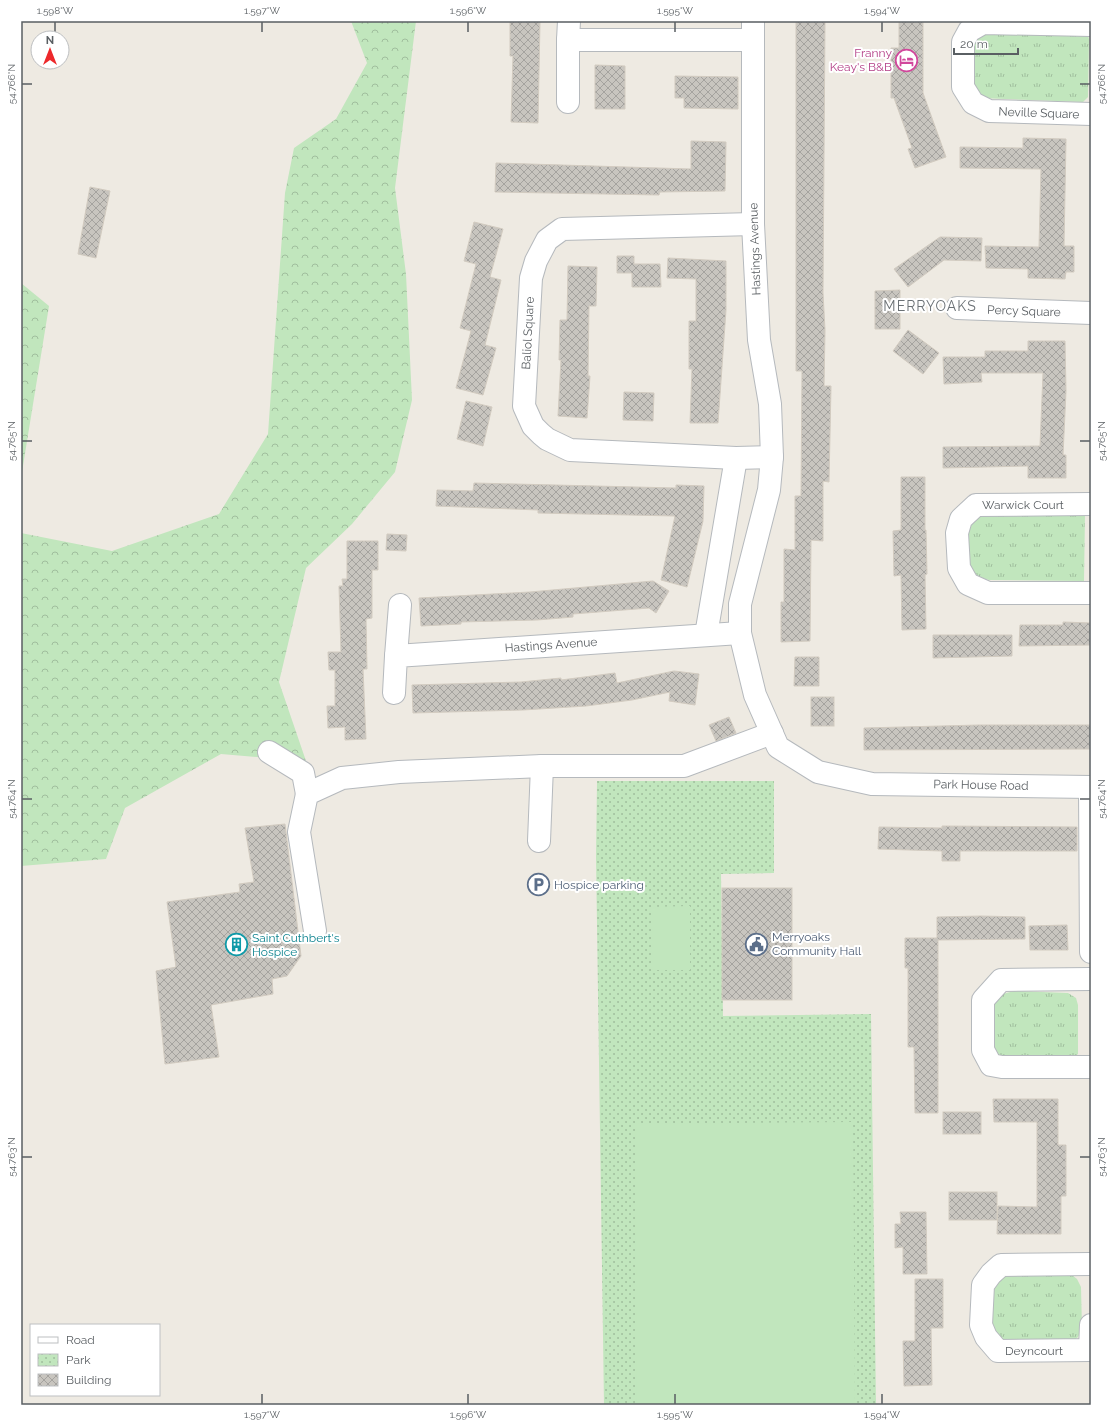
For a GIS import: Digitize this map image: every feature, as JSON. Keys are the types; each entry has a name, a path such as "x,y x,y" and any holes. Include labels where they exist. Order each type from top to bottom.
{"street":[{"name":"Neville Square","path":"1091,25 983,23 969,31 963,42 963,87 973,103 989,111 1091,114"},
{"name":"Hastings Avenue","path":"568,102 569,30 753,30 753,224 759,340 770,404 772,457 769,490 740,604 740,633 755,695 778,747 818,772 872,784"},
{"name":"Baliol Square","path":"736,458 570,450 547,439 533,426 524,406 531,278 536,260 547,240 562,229 753,224"},
{"path":"1091,304 1091,330"},
{"name":"Percy Square","path":"957,308 1091,313"},
{"path":"706,635 736,458 772,457"},
{"name":"Warwick Court","path":"1091,504 976,505 961,519 957,533 959,568 968,584 988,593 1091,593"},
{"path":"394,693 400,605"},
{"name":"Hastings Avenue","path":"396,656 740,633"},
{"path":"307,794 342,778 399,772 542,766 684,766 772,733"},
{"path":"269,752 303,773 307,794 299,832 315,931"},
{"path":"539,840 542,766"},
{"name":"Park House Road","path":"872,784 1090,787"},
{"path":"1090,787 1091,952"},
{"path":"1091,979 1001,980 983,1000 983,1050 991,1065 1002,1067 1091,1067"},
{"name":"Deyncourt","path":"1091,1264 1001,1265 991,1274 983,1285 981,1325 986,1337 998,1351 1090,1350 1091,1325"}],"green space":[{"path":"351,21 416,21 395,188 406,274 412,400 395,472 352,524 306,568 279,682 306,761 221,754 125,808 106,859 21,866 21,533 112,551 219,514 268,434 285,193 294,148 336,119 367,63"},
{"path":"981,32 1087,32 1089,39 1088,97 1083,102 980,98 970,85 971,47"},
{"path":"21,283 49,306 21,478"},
{"path":"1085,514 1084,581 989,580 978,576 967,564 965,548 969,519 984,515"},
{"path":"597,781 774,781 774,873 721,874 723,1016 871,1014 876,1405 604,1405 596,857"},
{"path":"690,906 690,970 652,970 652,907"},
{"path":"1014,991 1068,993 1076,998 1078,1005 1078,1054 1072,1059 1003,1061 991,1048 992,1005 999,995"},
{"path":"853,1122 855,1405 637,1405 635,1124"},
{"path":"1068,1272 1077,1279 1081,1287 1082,1329 1078,1337 1071,1343 1004,1341 993,1330 993,1286 1001,1276"}],"building":[{"path":"510,21 540,21 538,123 511,122 513,56 510,56"},
{"path":"796,21 825,21 823,293 825,330 824,386 831,386 829,482 823,481 823,541 811,540 810,641 781,642 781,602 784,602 784,549 795,550 795,496 801,496 802,371 796,371"},
{"path":"899,21 923,21 923,93 946,157 915,168 908,149 912,148 894,98 891,98 891,48 899,48"},
{"path":"595,65 625,66 625,109 595,109"},
{"path":"675,76 738,77 738,109 684,108 684,98 675,98"},
{"path":"1023,138 1066,139 1064,246 1074,246 1074,272 1066,272 1065,279 1028,278 1028,269 986,268 985,246 1039,247 1041,169 960,168 960,147 1023,148"},
{"path":"691,141 726,142 725,191 660,192 659,195 495,192 496,163 691,169"},
{"path":"90,187 110,191 96,258 78,254"},
{"path":"474,222 503,229 490,277 501,280 485,345 496,348 483,395 456,388 471,331 460,328 476,264 464,261"},
{"path":"940,237 982,238 981,261 944,260 908,287 894,269"},
{"path":"617,256 634,256 634,264 660,264 661,287 632,287 632,273 617,273"},
{"path":"668,258 726,261 726,310 718,423 690,423 692,369 689,369 689,321 696,321 696,279 667,278"},
{"path":"568,266 597,267 596,306 589,306 588,376 590,376 587,418 558,416 561,360 559,360 560,320 567,320"},
{"path":"900,290 900,329 875,329 875,291"},
{"path":"908,330 939,353 923,374 893,351"},
{"path":"1028,341 1065,341 1066,391 1063,455 1066,455 1066,478 1028,478 1028,466 943,468 943,447 1040,446 1043,373 981,373 982,382 944,384 943,357 985,357 985,351 1028,351"},
{"path":"624,392 654,393 653,421 623,420"},
{"path":"466,401 492,407 483,446 457,439"},
{"path":"901,477 925,477 927,574 925,575 926,629 902,630 901,575 894,576 893,531 901,530"},
{"path":"474,483 676,488 676,485 704,486 703,521 687,587 661,580 675,516 538,513 538,510 436,506 437,490 473,491"},
{"path":"387,534 407,535 406,551 386,550"},
{"path":"347,541 378,541 378,570 372,570 372,618 366,619 367,669 363,669 366,739 345,740 345,727 328,728 327,706 335,706 335,670 329,670 328,652 341,652 339,586 343,586 342,579 347,579"},
{"path":"653,581 669,591 656,613 649,608 573,614 573,617 537,620 461,622 461,624 421,626 419,598 530,592"},
{"path":"1063,622 1091,623 1091,645 1019,646 1020,625 1063,625"},
{"path":"933,635 1012,635 1012,656 933,658"},
{"path":"795,657 819,657 819,686 794,686"},
{"path":"674,671 699,674 695,705 669,701 670,692 632,700 586,706 523,710 413,713 412,685 521,682 561,678 561,680 615,673 617,683"},
{"path":"811,697 834,697 834,726 811,726"},
{"path":"729,717 736,733 716,741 709,725"},
{"path":"979,725 1091,725 1091,749 864,750 864,728"},
{"name":"Saint Cuthbert's Hospice","path":"285,824 301,956 287,976 272,979 273,994 211,1005 219,1057 165,1064 156,971 176,967 167,902 240,892 239,884 254,882 245,828"},
{"path":"942,826 1077,827 1077,851 960,851 960,861 942,861 942,851 878,849 879,827 942,828"},
{"name":"Merryoaks Community Hall","path":"722,888 792,888 792,1000 722,1000"},
{"path":"937,917 1025,917 1025,939 938,940 938,1113 915,1113 914,1047 908,1047 908,968 905,968 905,938 937,938"},
{"path":"1067,925 1068,950 1030,950 1029,926"},
{"path":"993,1099 1058,1099 1058,1145 1066,1145 1066,1196 1061,1196 1061,1234 997,1234 998,1206 1037,1207 1037,1122 994,1122"},
{"path":"943,1112 981,1112 981,1134 943,1134"},
{"path":"949,1192 997,1192 997,1220 949,1220"},
{"path":"900,1212 926,1212 927,1274 903,1274 903,1247 895,1248 895,1224 901,1224"},
{"path":"915,1279 943,1279 943,1328 931,1328 932,1385 904,1386 903,1341 915,1341"}],"place":[{"name":"Franny Keay's B&B","path":"907,60"},
{"name":"Hospice parking","path":"539,885"},
{"name":"Merryoaks Community Hall","path":"757,944"},
{"name":"Saint Cuthbert's Hospice","path":"236,945"}],"district":[{"name":"MERRYOAKS","path":"930,306"}]}
